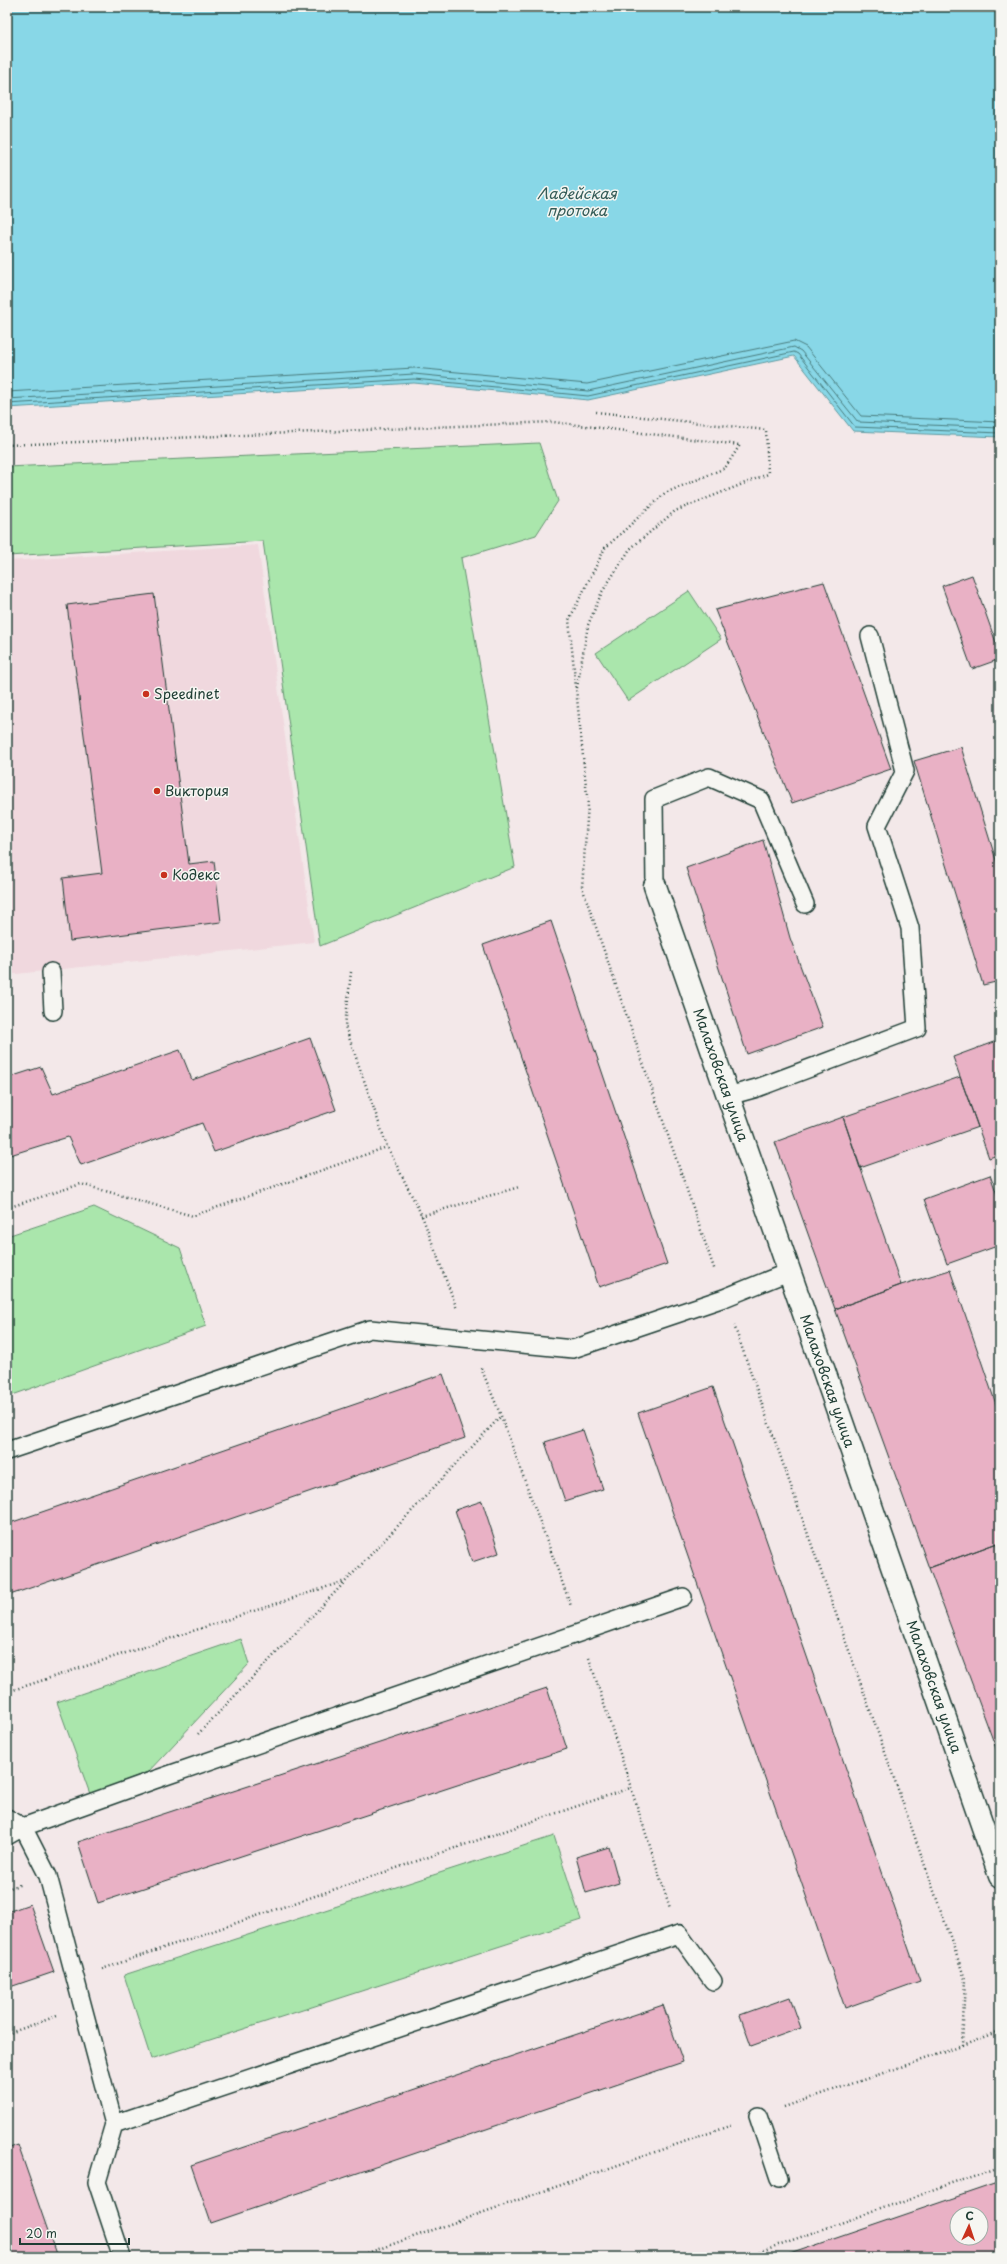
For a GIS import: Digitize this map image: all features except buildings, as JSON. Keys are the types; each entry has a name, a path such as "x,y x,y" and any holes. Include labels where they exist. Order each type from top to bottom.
{"street":[{"name":"Малаховская улица","path":"655,886 788,1272 1000,1876"}],"lane":[{"path":"728,1096 757,1088 917,1028 910,928 877,826 906,770 870,636"},
{"path":"655,886 654,799 710,777 761,800 805,904"},
{"path":"51,972 53,1011"},
{"path":"7,1451 370,1329 573,1349 724,1298 788,1272"},
{"path":"7,1836 23,1827 154,1780 683,1597"},
{"path":"7,1818 23,1827 48,1876 114,2124 97,2182 122,2257"},
{"path":"114,2124 679,1934 713,1981"},
{"path":"758,2116 779,2179"}],"path":[{"path":"576,691 588,625 602,592 630,549 675,510 768,474 766,430 596,412"},
{"path":"7,445 553,422 740,445 725,468 665,493 605,548 569,620 588,805 582,887 724,1298 965,1979 962,2046"},
{"path":"352,972 345,1026 387,1146 422,1216 501,1416 582,1633 630,1788 679,1934"},
{"path":"7,1208 81,1184 193,1216 387,1146"},
{"path":"422,1216 518,1186"},
{"path":"192,1740 346,1581 501,1416"},
{"path":"7,1692 346,1581"},
{"path":"7,2034 66,2013 75,1978 630,1788"},
{"path":"356,2257 962,2046 1000,2030"},
{"path":"744,2257 1000,2166"}],"shaded area":[{"path":"258,545 314,942 7,975 7,561"},
{"path":"1000,1154 1000,1188 989,1158"}],"green space":[{"path":"539,443 558,501 536,535 461,558 515,867 320,946 263,541 7,556 7,467"},
{"path":"689,591 721,639 628,701 596,653"},
{"path":"94,1207 180,1248 206,1326 7,1397 7,1236"},
{"path":"241,1639 249,1664 148,1772 90,1794 57,1702"},
{"path":"554,1836 581,1920 151,2059 124,1975"}],"water":[{"name":"Ладейская протока","path":"7,7 1000,7 1000,437 853,431 794,356 588,400 414,383 7,408"}],"place":[{"name":"Speedinet","path":"146,694"},
{"name":"Виктория","path":"157,791"},
{"name":"Кодекс","path":"164,875"}]}
